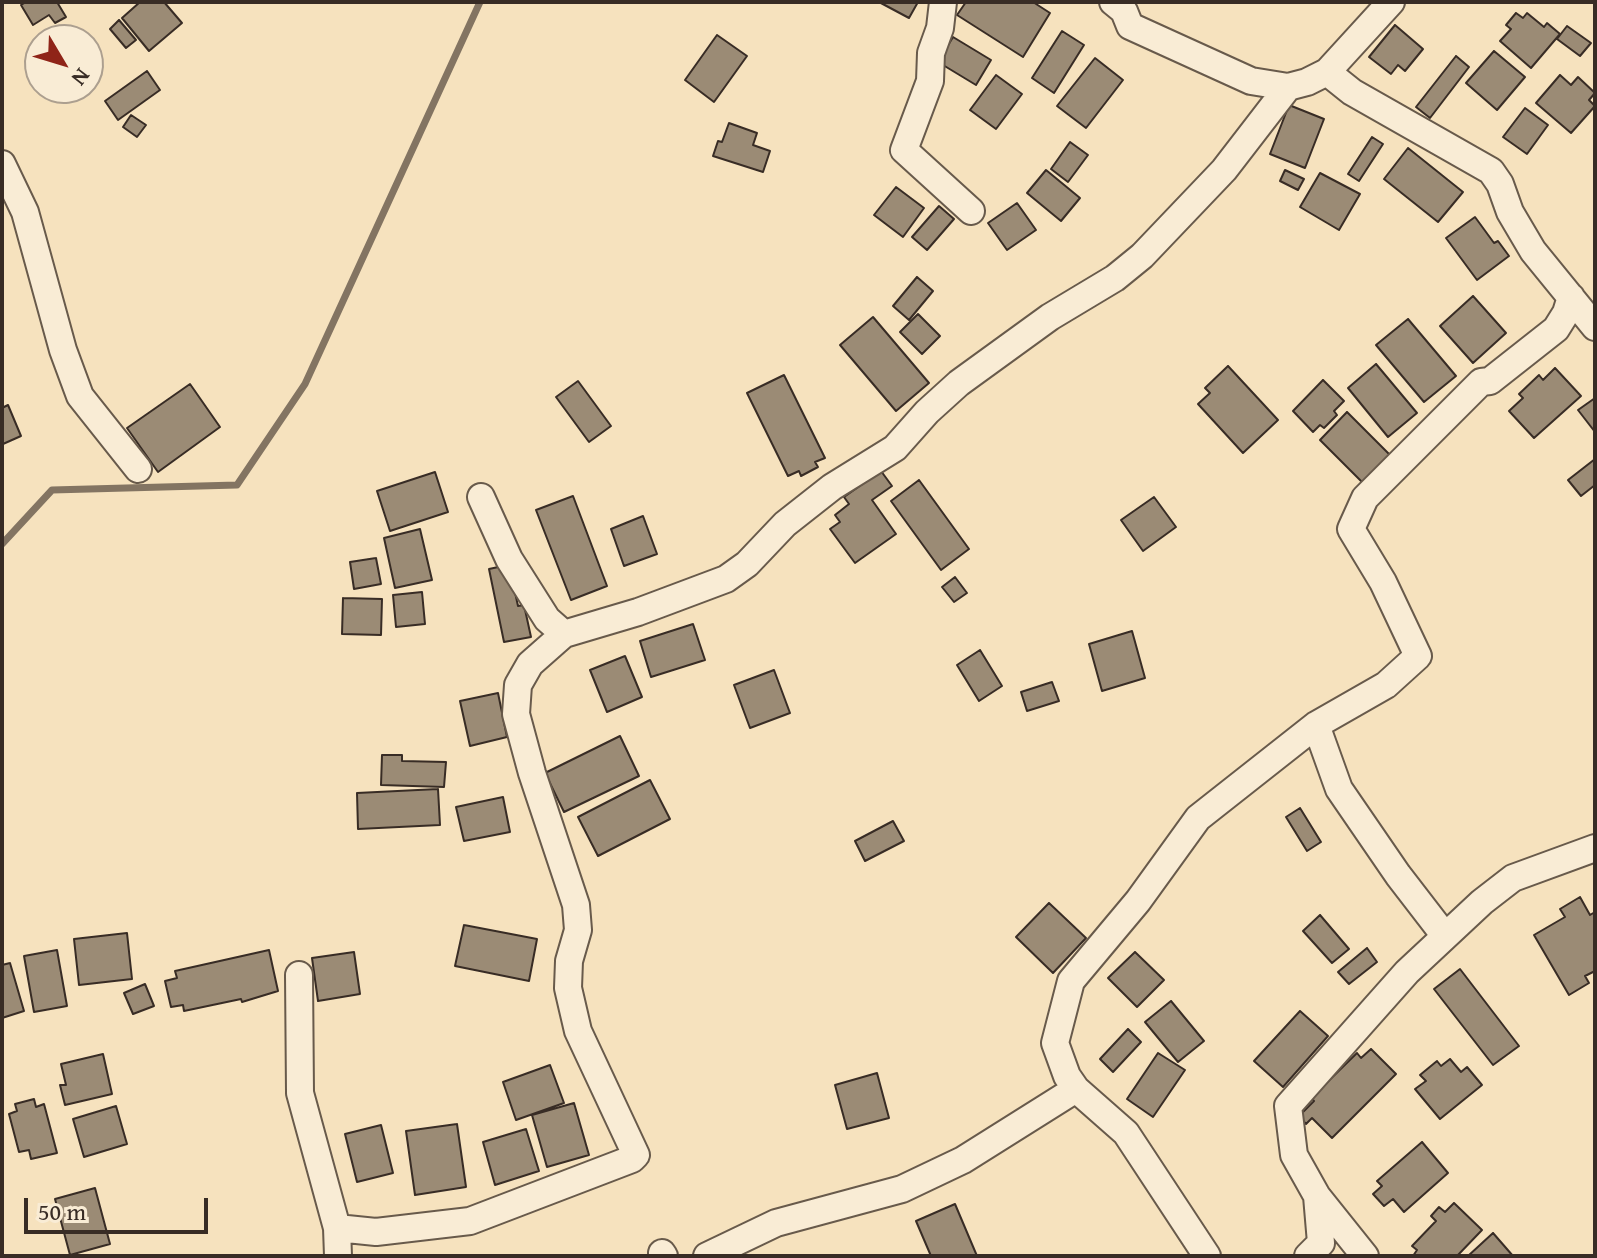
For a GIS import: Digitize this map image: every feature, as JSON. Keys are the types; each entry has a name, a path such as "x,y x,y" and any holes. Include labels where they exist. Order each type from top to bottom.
{"street":[{"path":"943,2 940,28 931,53 930,81 904,150 971,211"},
{"path":"1113,2 1124,11 1130,26 1251,81 1288,87 1327,72 1391,2"},
{"path":"1327,72 1352,92 1491,171 1533,251 1595,327"},
{"path":"337,1228 376,1232 470,1221 636,1155 578,1031 568,988 569,961 578,930 576,905 532,773 516,714 518,685 530,664 564,634 638,612 726,579 747,564 785,524 832,487 895,448 927,412 959,383 1050,317 1115,278 1142,256 1224,170 1288,87"},
{"path":"2,164 25,212 67,362 80,396 138,469"},
{"path":"1207,1256 1126,1133 1076,1089 1067,1076 1055,1043 1071,981 1138,901 1198,818 1316,725 1386,685 1418,656 1383,582 1351,529 1365,498 1481,382 1490,381 1556,329 1571,297"},
{"path":"481,497 509,559 547,619 564,634"},
{"path":"1316,725 1339,789 1398,875 1445,936"},
{"path":"1365,1256 1317,1196 1294,1155 1288,1106 1387,993 1445,936 1513,878 1595,848"},
{"path":"299,975 300,1093 337,1228 338,1256"},
{"path":"707,1256 776,1223 902,1189 963,1160 1076,1089"},
{"path":"1308,1256 1321,1243 1317,1196"}],"building":[{"path":"26,2 57,2 66,17 55,23 49,15 32,24 21,5"},
{"path":"140,2 164,2 182,23 149,51 122,18"},
{"path":"879,2 918,2 909,18"},
{"path":"966,2 1033,2 1050,13 1023,57 957,15"},
{"path":"1516,13 1523,18 1527,13 1544,27 1547,23 1560,34 1531,68 1500,41 1511,29 1506,25"},
{"path":"119,20 136,40 126,48 110,29"},
{"path":"1395,25 1423,49 1405,71 1398,65 1391,74 1369,57"},
{"path":"1567,26 1591,43 1580,56 1557,39"},
{"path":"1062,31 1084,45 1054,93 1032,78"},
{"path":"717,35 747,56 714,102 685,80"},
{"path":"953,37 991,60 976,85 938,62"},
{"path":"1494,51 1525,77 1497,110 1466,83"},
{"path":"1456,56 1469,67 1430,118 1416,107"},
{"path":"1095,58 1123,80 1086,128 1057,106"},
{"path":"147,71 160,90 118,120 105,101"},
{"path":"996,75 1022,94 996,129 970,110"},
{"path":"1560,75 1571,85 1578,77 1595,93 1589,100 1595,106 1571,133 1536,103"},
{"path":"1289,105 1324,119 1305,168 1270,154"},
{"path":"1525,108 1548,125 1527,154 1503,137"},
{"path":"131,115 146,125 137,137 123,127"},
{"path":"729,123 757,133 753,145 770,151 763,172 713,156"},
{"path":"1372,137 1383,144 1359,181 1348,174"},
{"path":"1070,142 1088,155 1068,182 1051,169"},
{"path":"1408,148 1463,192 1438,222 1384,179"},
{"path":"1046,170 1080,198 1061,221 1027,193"},
{"path":"1285,170 1304,179 1298,190 1280,181"},
{"path":"1320,173 1360,194 1339,230 1300,207"},
{"path":"896,187 924,208 903,237 874,215"},
{"path":"1017,203 1036,230 1007,250 988,223"},
{"path":"939,206 954,219 927,250 912,237"},
{"path":"1475,217 1494,243 1498,241 1509,256 1477,280 1446,238"},
{"path":"917,277 933,291 909,320 893,306"},
{"path":"1473,296 1506,333 1473,363 1440,326"},
{"path":"918,314 940,336 922,354 900,332"},
{"path":"873,317 929,383 896,411 840,345"},
{"path":"1408,319 1456,376 1424,402 1376,345"},
{"path":"1376,364 1417,413 1388,437 1348,388"},
{"path":"1228,366 1278,420 1243,453 1198,404 1210,393 1205,388"},
{"path":"1555,368 1581,396 1534,438 1509,411 1523,398 1519,394 1539,375 1543,380"},
{"path":"784,375 825,458 815,462 818,467 801,476 799,471 788,476 747,393"},
{"path":"1323,380 1344,401 1334,411 1337,415 1324,428 1320,425 1313,432 1293,411"},
{"path":"578,381 611,426 589,442 556,397"},
{"path":"190,384 220,427 158,472 127,428"},
{"path":"1595,398 1595,432 1578,410"},
{"path":"8,405 21,436 3,444 2,408"},
{"path":"1347,412 1391,456 1364,484 1320,440"},
{"path":"1595,459 1595,485 1581,496 1568,480"},
{"path":"881,471 892,486 872,500 896,534 855,563 830,529 840,522 835,515 849,504 844,497"},
{"path":"435,472 448,512 390,531 377,491"},
{"path":"919,480 969,549 941,570 891,501"},
{"path":"573,496 607,586 571,600 536,510"},
{"path":"1154,497 1176,527 1143,551 1121,520"},
{"path":"643,516 657,554 624,566 611,529"},
{"path":"420,529 432,580 395,588 384,538"},
{"path":"376,558 381,584 354,589 350,562"},
{"path":"503,566 511,574 518,606 524,605 531,637 504,642 489,569"},
{"path":"955,577 967,593 954,602 942,587"},
{"path":"422,592 425,624 396,627 393,595"},
{"path":"343,598 382,599 381,635 342,634"},
{"path":"693,624 705,660 651,677 640,641"},
{"path":"1132,631 1145,678 1102,691 1089,644"},
{"path":"980,650 1002,686 979,701 957,665"},
{"path":"625,656 642,697 607,712 590,670"},
{"path":"774,670 790,713 750,728 734,685"},
{"path":"1052,682 1059,701 1027,711 1021,692"},
{"path":"498,693 507,737 470,746 460,701"},
{"path":"620,736 639,776 564,812 545,773"},
{"path":"382,755 402,755 402,761 446,762 444,787 381,785"},
{"path":"650,780 670,819 598,856 578,817"},
{"path":"438,789 440,825 358,829 357,793"},
{"path":"503,797 510,832 464,841 456,807"},
{"path":"1300,808 1321,842 1307,851 1286,817"},
{"path":"893,821 904,841 865,861 855,841"},
{"path":"1580,897 1590,915 1595,912 1595,971 1585,976 1589,983 1569,995 1534,935 1565,917 1560,909"},
{"path":"1049,903 1086,938 1053,973 1016,937"},
{"path":"1320,915 1349,949 1332,963 1303,931"},
{"path":"464,925 537,939 529,981 455,966"},
{"path":"127,933 132,979 79,985 74,939"},
{"path":"1367,948 1377,962 1349,984 1338,972"},
{"path":"57,950 67,1006 34,1012 24,956"},
{"path":"269,950 278,991 242,1002 241,999 184,1011 183,1005 171,1007 165,981 177,978 175,971"},
{"path":"354,952 360,994 318,1001 312,958"},
{"path":"1135,952 1164,980 1137,1007 1108,978"},
{"path":"10,963 24,1011 2,1018 2,965"},
{"path":"1460,969 1519,1046 1493,1065 1434,989"},
{"path":"145,984 154,1006 133,1014 124,993"},
{"path":"1171,1001 1204,1041 1178,1062 1145,1022"},
{"path":"1300,1011 1328,1036 1283,1087 1254,1061"},
{"path":"1128,1029 1141,1042 1113,1072 1100,1059"},
{"path":"1371,1049 1396,1074 1332,1138 1312,1118 1306,1124 1299,1116 1314,1101 1311,1098 1357,1053 1361,1058"},
{"path":"1158,1053 1185,1070 1153,1117 1127,1099"},
{"path":"103,1054 112,1094 65,1105 60,1085 66,1085 61,1064"},
{"path":"1450,1059 1461,1072 1467,1067 1482,1085 1440,1119 1415,1089 1426,1081 1420,1075 1437,1061 1441,1066"},
{"path":"550,1065 564,1103 516,1120 503,1082"},
{"path":"877,1073 889,1118 847,1129 835,1085"},
{"path":"34,1099 36,1107 44,1104 57,1153 31,1159 29,1150 19,1152 9,1114 17,1111 15,1104"},
{"path":"574,1103 589,1155 547,1167 532,1115"},
{"path":"116,1106 127,1144 84,1157 73,1119"},
{"path":"457,1124 466,1187 415,1195 406,1131"},
{"path":"381,1125 393,1173 357,1182 345,1134"},
{"path":"526,1129 539,1171 495,1185 483,1142"},
{"path":"1422,1142 1448,1173 1404,1212 1393,1199 1384,1206 1373,1194 1382,1186 1377,1181"},
{"path":"95,1188 110,1244 70,1255 55,1199"},
{"path":"1454,1203 1482,1230 1457,1256 1413,1256 1417,1250 1412,1246 1436,1221 1431,1216 1439,1207 1445,1212"},
{"path":"955,1204 977,1256 931,1256 916,1221"},
{"path":"1493,1233 1513,1256 1468,1256"}],"waterway":[{"path":"2,544 52,490 237,485 305,384 480,2"}]}
